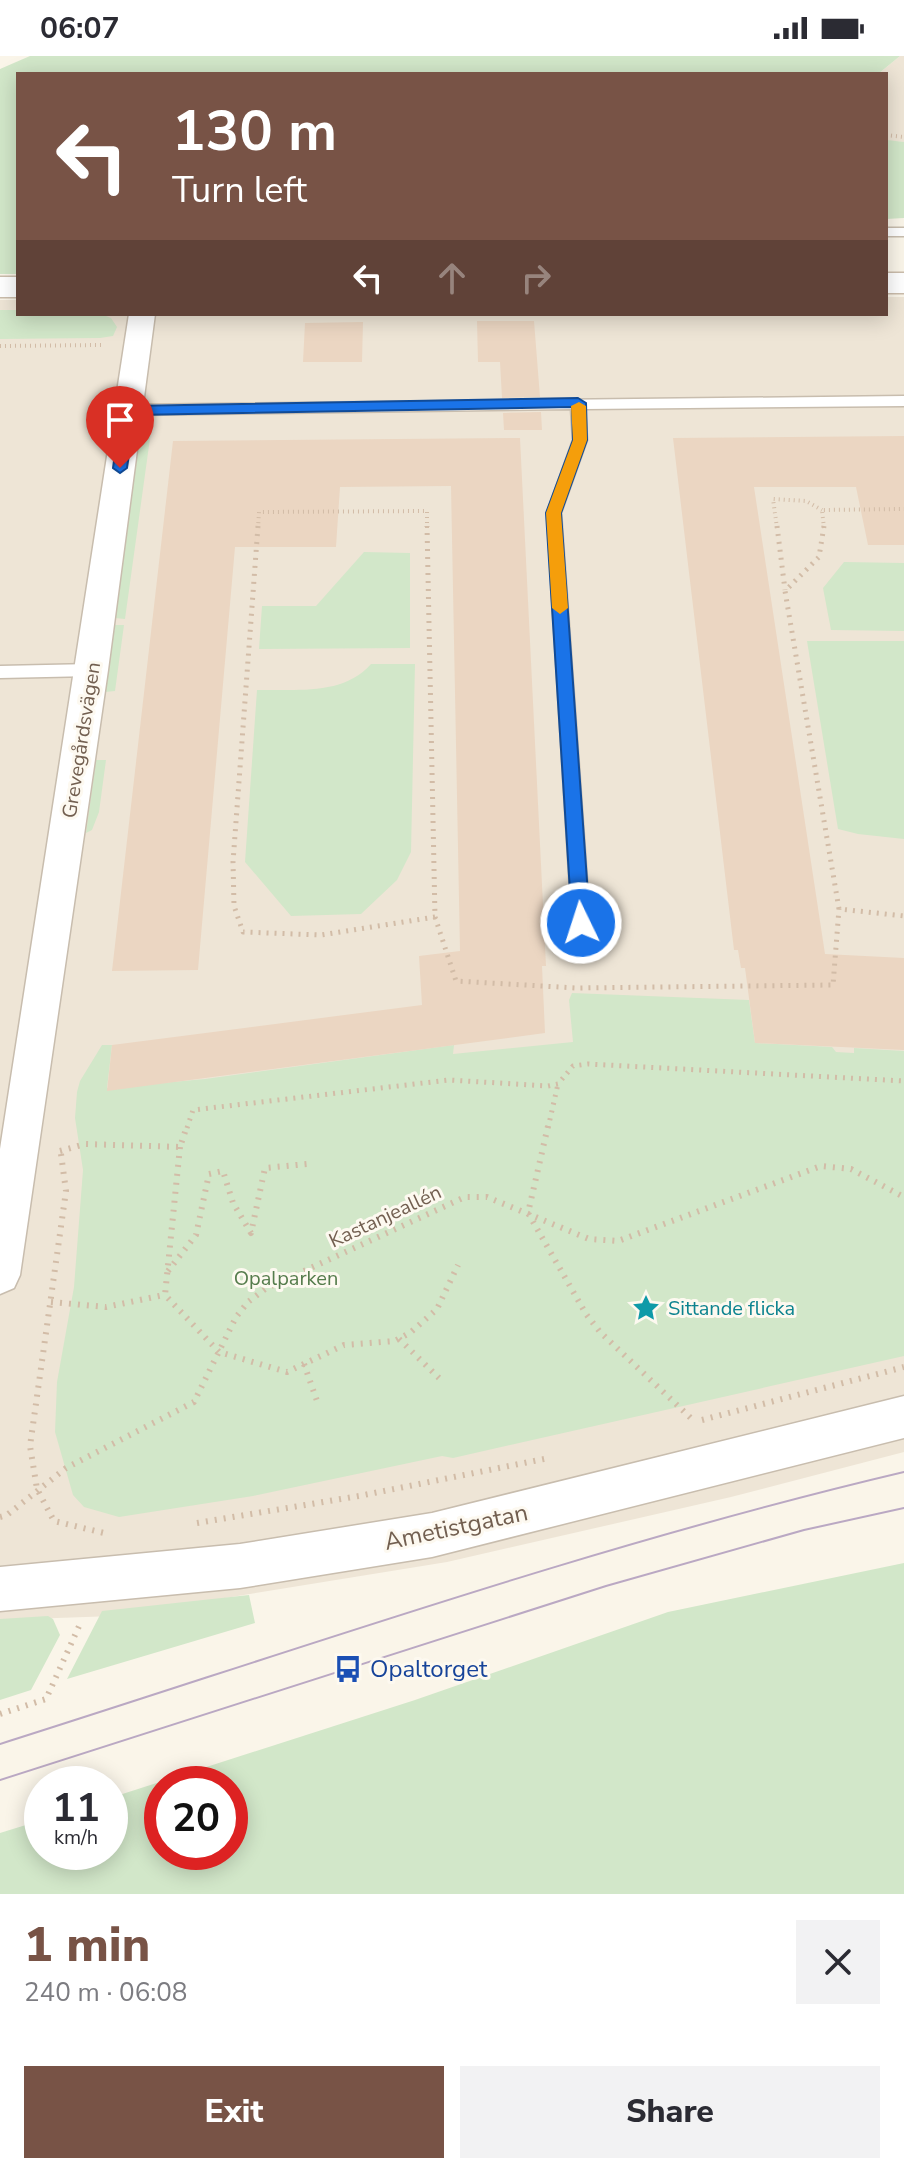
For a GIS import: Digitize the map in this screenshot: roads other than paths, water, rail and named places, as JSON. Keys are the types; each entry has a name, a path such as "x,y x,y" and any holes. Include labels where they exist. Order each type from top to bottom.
{"street":[{"name":"Grevegårdsvägen","path":"0,1275 8,1165 24,1127 92,670 138,330"},
{"name":"Ametistgatan","path":"0,1589 240,1566 432,1535 904,1417"}],"lane":[{"path":"128,410 904,401"},
{"path":"578,403 580,440 554,513 581,923"},
{"path":"0,672 92,670"}],"tram line":[{"path":"0,1744 563,1565 790,1500 904,1472"},
{"path":"0,1780 606,1586 804,1530 904,1508"}],"place":[{"name":"Sittande flicka","path":"646,1308"},
{"name":"Opaltorget","path":"348,1669"}],"park label":[{"name":"Opalparken","path":"286,1278"}]}
